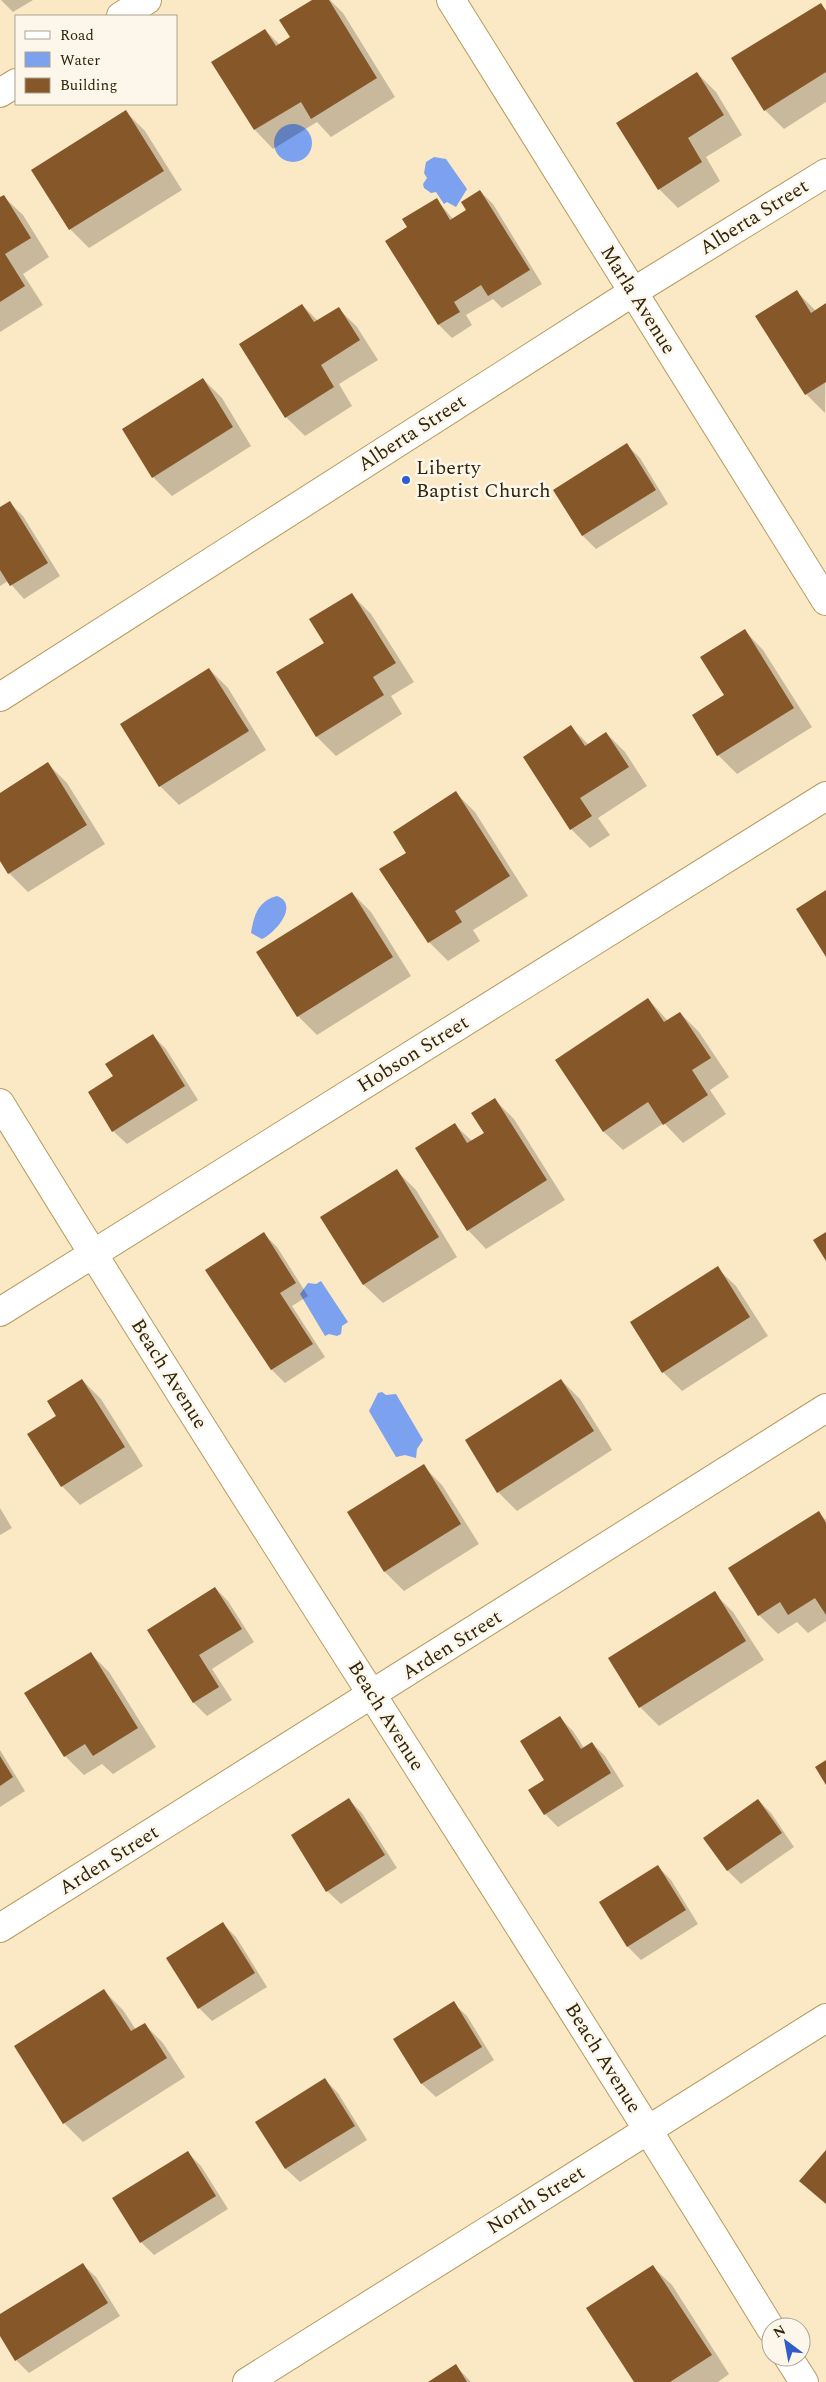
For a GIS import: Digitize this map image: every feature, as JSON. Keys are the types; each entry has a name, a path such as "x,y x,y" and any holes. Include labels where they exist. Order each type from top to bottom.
{"street":[{"path":"123,15 147,0"},
{"name":"Marla Avenue","path":"451,0 826,601"},
{"path":"0,94 15,84"},
{"name":"Alberta Street","path":"0,697 633,292 826,173"},
{"name":"Hobson Street","path":"0,1312 826,796"},
{"name":"Beach Avenue","path":"0,1104 92,1254 649,2129 764,2317"},
{"name":"Arden Street","path":"0,1928 826,1408"},
{"name":"North Street","path":"248,2382 826,2018"},
{"path":"794,2367 804,2382"}],"water":[{"path":"293,124 306,130 312,143 306,156 293,162 280,156 274,143 280,130"},
{"path":"434,157 446,159 467,189 456,207 447,202 444,204 436,192 431,193 424,188 423,184 427,178 424,173 426,162"},
{"path":"277,896 283,900 286,912 279,925 262,939 251,933 254,920 261,905 265,901"},
{"path":"321,1281 348,1322 342,1326 341,1334 337,1336 329,1334 325,1336 300,1294 308,1283 316,1284"},
{"path":"382,1392 386,1395 396,1394 423,1440 417,1449 416,1458 405,1455 396,1457 369,1411 378,1393"}],"building":[{"path":"312,0 329,0 377,78 311,119 301,102 254,130 211,62 265,29 276,46 290,37 279,20"},
{"path":"821,3 826,11 826,72 764,111 731,58"},
{"path":"697,72 724,115 688,138 702,162 658,190 616,123"},
{"path":"126,110 164,171 69,230 31,170"},
{"path":"480,190 530,270 488,296 481,285 454,302 460,312 438,325 385,241 407,227 402,219 437,198 450,220 466,210 461,202"},
{"path":"4,195 31,238 5,254 25,286 0,302 0,197"},
{"path":"797,290 811,313 826,303 826,382 805,395 755,316"},
{"path":"302,304 314,322 339,307 360,340 321,365 334,387 285,418 239,344"},
{"path":"203,378 233,427 152,478 122,429"},
{"path":"627,443 656,490 582,536 553,490"},
{"path":"10,501 48,563 10,586 0,570 0,507"},
{"path":"352,593 396,663 373,677 384,695 316,737 276,672 324,643 309,619"},
{"path":"745,629 794,708 717,756 692,715 724,695 700,657"},
{"path":"209,668 249,731 159,787 120,724"},
{"path":"571,725 585,746 606,732 629,767 580,798 592,816 570,830 523,757"},
{"path":"48,762 87,825 8,874 0,861 0,793"},
{"path":"456,791 510,876 455,911 462,922 428,943 379,869 406,853 393,832"},
{"path":"826,890 826,957 796,909"},
{"path":"352,892 393,957 297,1017 256,952"},
{"path":"648,998 664,1022 680,1012 711,1058 692,1070 708,1095 663,1125 648,1102 603,1132 555,1060"},
{"path":"153,1034 185,1086 112,1132 88,1092 113,1076 105,1064"},
{"path":"495,1098 547,1180 467,1231 415,1148 455,1123 467,1143 484,1133 471,1113"},
{"path":"397,1169 439,1237 363,1285 320,1217"},
{"path":"264,1232 296,1283 280,1293 313,1344 271,1370 205,1270"},
{"path":"826,1232 826,1261 813,1240"},
{"path":"718,1266 750,1317 662,1373 630,1322"},
{"path":"82,1379 125,1447 61,1487 27,1434 56,1416 47,1401"},
{"path":"561,1379 594,1431 497,1493 465,1440"},
{"path":"424,1464 461,1524 384,1572 347,1512"},
{"path":"819,1511 826,1523 826,1615 815,1598 788,1615 780,1602 758,1616 728,1568"},
{"path":"215,1587 242,1629 199,1655 219,1687 193,1703 147,1630"},
{"path":"715,1591 746,1641 639,1708 608,1658"},
{"path":"91,1652 138,1728 93,1756 85,1744 64,1757 24,1693"},
{"path":"560,1716 581,1749 592,1742 611,1773 544,1815 528,1790 544,1780 520,1741"},
{"path":"0,1756 13,1777 0,1786"},
{"path":"826,1760 826,1785 815,1767"},
{"path":"349,1798 385,1855 326,1892 291,1835"},
{"path":"758,1799 782,1833 727,1871 703,1838"},
{"path":"658,1865 686,1910 627,1947 599,1902"},
{"path":"223,1922 255,1973 198,2009 166,1958"},
{"path":"104,1989 131,2031 145,2023 167,2058 63,2124 14,2046"},
{"path":"454,2001 482,2047 421,2084 393,2039"},
{"path":"325,2078 355,2126 285,2169 255,2122"},
{"path":"826,2150 826,2204 799,2181"},
{"path":"188,2151 216,2196 140,2243 112,2198"},
{"path":"83,2263 108,2303 15,2361 0,2336 0,2314"},
{"path":"653,2265 712,2355 670,2382 634,2382 586,2308"},
{"path":"456,2364 467,2382 428,2382"}],"place":[{"name":"Liberty Baptist Church","path":"406,480"}]}
